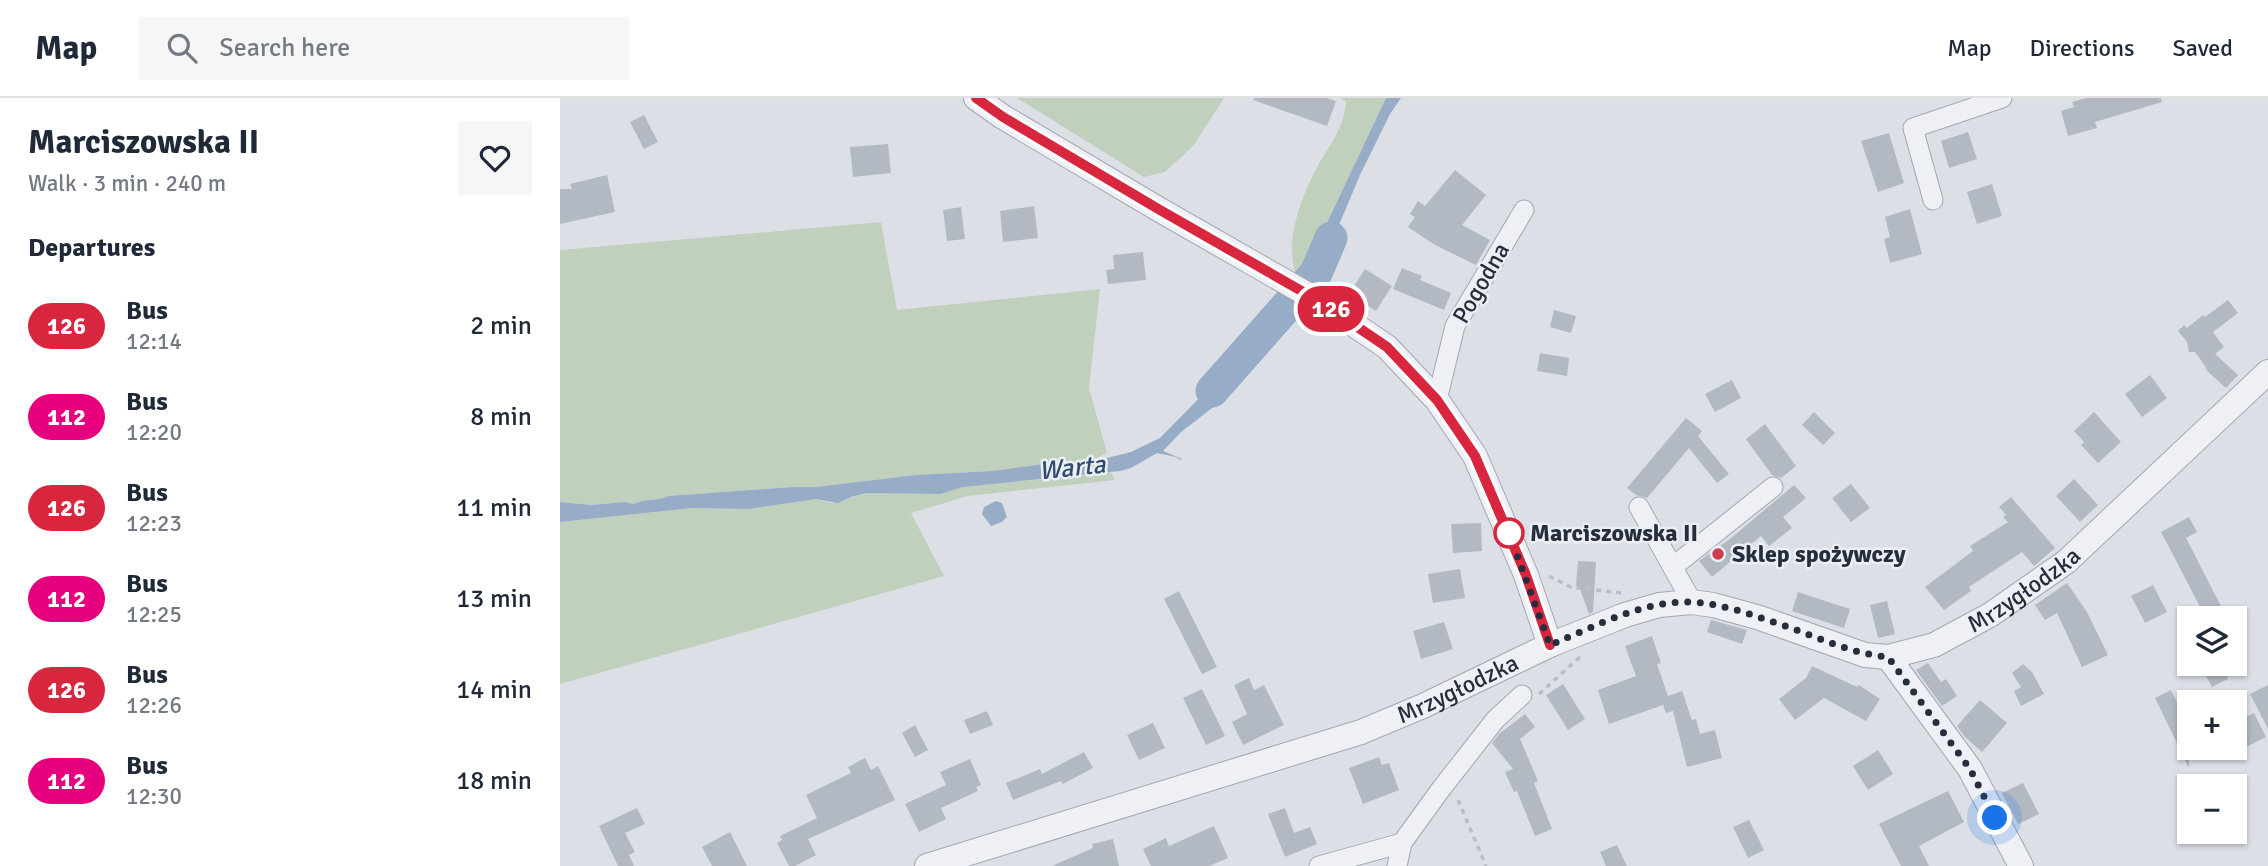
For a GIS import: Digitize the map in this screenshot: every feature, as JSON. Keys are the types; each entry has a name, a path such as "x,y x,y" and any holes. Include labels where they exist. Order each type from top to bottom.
{"street":[{"path":"976,98 1003,117 1319,301 1387,347 1437,400 1475,456 1526,575 1550,645"},
{"path":"1933,200 1913,128 2002,98"},
{"name":"Pogodna","path":"1437,400 1455,326 1524,210"},
{"name":"Mrzygłodzka","path":"927,866 1361,732 1423,706 1550,645 1642,609 1692,602 1713,605 1757,617 1865,655 1888,657 1918,651 1961,632 2053,573 2268,372"},
{"path":"1674,566 1773,487"},
{"path":"1639,506 1692,602"},
{"path":"1888,657 1970,769 2021,866"},
{"path":"1397,866 1402,843 1468,752 1495,720 1530,695"},
{"path":"1319,866 1402,843"}],"path":[{"path":"1545,573 1571,587 1631,593"},
{"path":"1530,695 1581,656"},
{"path":"1457,799 1486,866"}],"green space":[{"path":"1017,98 1224,98 1193,146 1165,172 1144,177"},
{"path":"1340,98 1386,98 1325,227 1309,272 1305,277 1295,276 1292,247 1297,215 1311,179 1342,122 1346,102"},
{"path":"881,222 897,310 1100,289 1089,388 1107,453 1087,463 1052,463 816,487 668,496 633,504 625,502 591,505 560,502 560,250"},
{"path":"1111,472 1115,480 968,496 911,513 944,576 560,684 560,522 693,508 749,509 816,499 832,503 867,493 941,494 963,487"}],"water":[{"path":"1386,98 1401,98 1390,114 1360,175 1315,282 1305,277 1325,227"},
{"path":"1276,301 1301,315 1265,353 1248,337"},
{"path":"1235,351 1253,368 1220,402 1181,432 1163,451 1182,459 1180,460 1157,453 1131,468 1120,471 963,487 941,494 867,493 838,503 816,499 749,509 693,508 560,522 560,502 591,505 625,502 633,504 668,496 816,487 1052,463 1087,463 1131,452 1160,438 1227,370"},
{"path":"996,501 1002,503 1007,517 991,526 982,514 984,507"}],"building":[{"path":"1327,98 1336,101 1327,126 1253,100"},
{"path":"2086,98 2161,98 2162,102 2095,122 2097,128 2068,136 2061,111 2074,107 2072,102"},
{"path":"644,115 658,142 644,149 630,122"},
{"path":"1968,132 1977,159 1949,168 1941,141"},
{"path":"1889,133 1904,183 1878,192 1861,141"},
{"path":"888,144 891,173 853,177 850,147"},
{"path":"1455,170 1486,195 1462,225 1490,240 1476,265 1435,245 1408,227 1415,217 1410,214 1418,201 1425,206"},
{"path":"607,175 615,212 560,224 560,189 572,189 570,184"},
{"path":"1992,184 2002,216 1977,224 1967,192"},
{"path":"1034,206 1038,238 1003,242 1000,211"},
{"path":"961,207 965,239 947,241 943,210"},
{"path":"1910,209 1922,254 1890,263 1884,239 1890,237 1885,217"},
{"path":"1143,252 1146,280 1108,284 1106,270 1114,269 1113,255"},
{"path":"1402,268 1422,276 1420,280 1451,293 1444,310 1393,289"},
{"path":"1365,269 1392,286 1376,311 1349,294"},
{"path":"2228,300 2238,313 2213,332 2224,347 2215,354 2238,375 2226,388 2206,370 2195,352 2189,352 2187,342 2178,331 2184,325 2187,328 2203,315 2205,317"},
{"path":"1554,310 1576,316 1571,333 1550,327"},
{"path":"1540,353 1569,358 1567,376 1537,371"},
{"path":"2150,375 2167,398 2142,417 2125,394"},
{"path":"1732,380 1741,398 1715,412 1705,394"},
{"path":"1814,412 1835,433 1823,445 1802,425"},
{"path":"2094,412 2121,442 2098,463 2081,445 2084,442 2074,431"},
{"path":"1686,418 1702,431 1698,436 1729,474 1717,483 1689,448 1647,498 1636,495 1627,488"},
{"path":"1765,424 1796,466 1781,478 1772,475 1746,439"},
{"path":"2074,479 2098,505 2080,522 2056,496"},
{"path":"1851,484 1870,508 1851,522 1832,498"},
{"path":"1794,485 1806,498 1783,517 1792,528 1769,546 1761,536 1712,577 1699,561 1730,539"},
{"path":"2011,497 2055,548 2034,566 2022,552 1969,587 1971,591 1944,610 1925,587 1973,551 1970,546 2008,522 1999,507"},
{"path":"2189,517 2197,532 2186,538 2221,606 2200,606 2161,532"},
{"path":"1481,523 1482,551 1453,553 1451,524"},
{"path":"1578,561 1596,562 1593,612 1589,614 1579,586 1576,586"},
{"path":"1460,569 1465,598 1433,603 1428,574"},
{"path":"2067,583 2087,612 2108,655 2082,667 2057,613 2045,620 2035,605"},
{"path":"2153,585 2167,612 2145,623 2131,596"},
{"path":"1179,591 1217,667 1202,674 1164,599"},
{"path":"1798,592 1850,609 1844,628 1792,611"},
{"path":"1887,601 1895,634 1878,638 1870,605"},
{"path":"1711,620 1747,630 1742,644 1707,632"},
{"path":"1444,622 1453,649 1421,659 1413,631"},
{"path":"1652,636 1661,663 1657,664 1668,696 1682,691 1692,720 1696,719 1700,734 1715,730 1722,758 1687,767 1673,711 1666,713 1663,705 1609,724 1598,690 1636,676 1625,646"},
{"path":"1928,663 1941,682 1946,679 1957,696 1942,706 1916,670"},
{"path":"2023,664 2032,672 2044,694 2021,706 2014,691 2021,687 2012,673"},
{"path":"1812,666 1857,687 1859,685 1880,699 1866,721 1824,698 1795,720 1779,699 1806,678"},
{"path":"2206,676 2226,676 2228,679 2212,687"},
{"path":"1249,678 1254,690 1264,685 1284,725 1243,745 1232,722 1247,714 1234,685"},
{"path":"1563,684 1585,719 1568,730 1546,695"},
{"path":"2268,685 2268,729 2250,694"},
{"path":"1202,689 1225,736 1206,745 1183,698"},
{"path":"2171,690 2177,703 2177,743 2155,698"},
{"path":"1980,700 2007,723 1982,752 1957,726"},
{"path":"987,711 993,725 970,734 964,720"},
{"path":"2254,713 2266,737 2247,746 2247,716"},
{"path":"1525,714 1535,727 1520,739 1538,781 1534,783 1552,829 1535,836 1517,791 1514,792 1505,772 1513,769 1492,743 1499,734"},
{"path":"1153,723 1165,748 1139,760 1127,735"},
{"path":"915,725 928,750 915,757 902,733"},
{"path":"1878,750 1893,774 1868,790 1853,766"},
{"path":"1084,752 1093,768 1063,784 1061,781 1013,800 1006,783 1040,769 1042,774"},
{"path":"1379,757 1382,765 1389,763 1399,790 1363,804 1349,768"},
{"path":"865,758 871,770 878,766 895,800 808,839 816,855 795,866 789,866 777,843 782,840 780,836 817,818 806,795 851,773 848,767"},
{"path":"970,759 981,785 976,787 978,791 941,808 946,819 919,832 905,804 946,785 940,772"},
{"path":"2023,783 2039,814 2018,824 2002,793"},
{"path":"1948,791 1964,822 1919,846 1929,866 1901,866 1879,824"},
{"path":"637,808 645,824 625,833 635,852 629,855 634,866 618,866 599,826"},
{"path":"1285,808 1294,833 1310,827 1317,844 1285,857 1268,814"},
{"path":"1749,820 1764,850 1748,858 1733,827"},
{"path":"1214,826 1228,858 1209,866 1151,866 1143,849 1166,838 1169,846"},
{"path":"730,832 747,866 712,866 702,847"},
{"path":"1113,839 1119,866 1052,866 1093,848 1092,844"},
{"path":"1617,845 1627,866 1606,866 1600,852"}],"waterway":[{"name":"Warta","path":"1212,391 1316,273 1331,238"}],"bus line":[{"name":"126","path":"976,98 1003,117 1160,210 1319,301 1387,347 1437,400 1475,456 1503,517 1550,645"}],"place":[{"name":"Marciszowska II","path":"1509,533"},
{"name":"Sklep spożywczy","path":"1718,554"}],"route":[{"path":"1509,533 1550,645 1642,609 1692,602 1757,617 1865,655 1888,657 1970,769 1995,818"}]}
